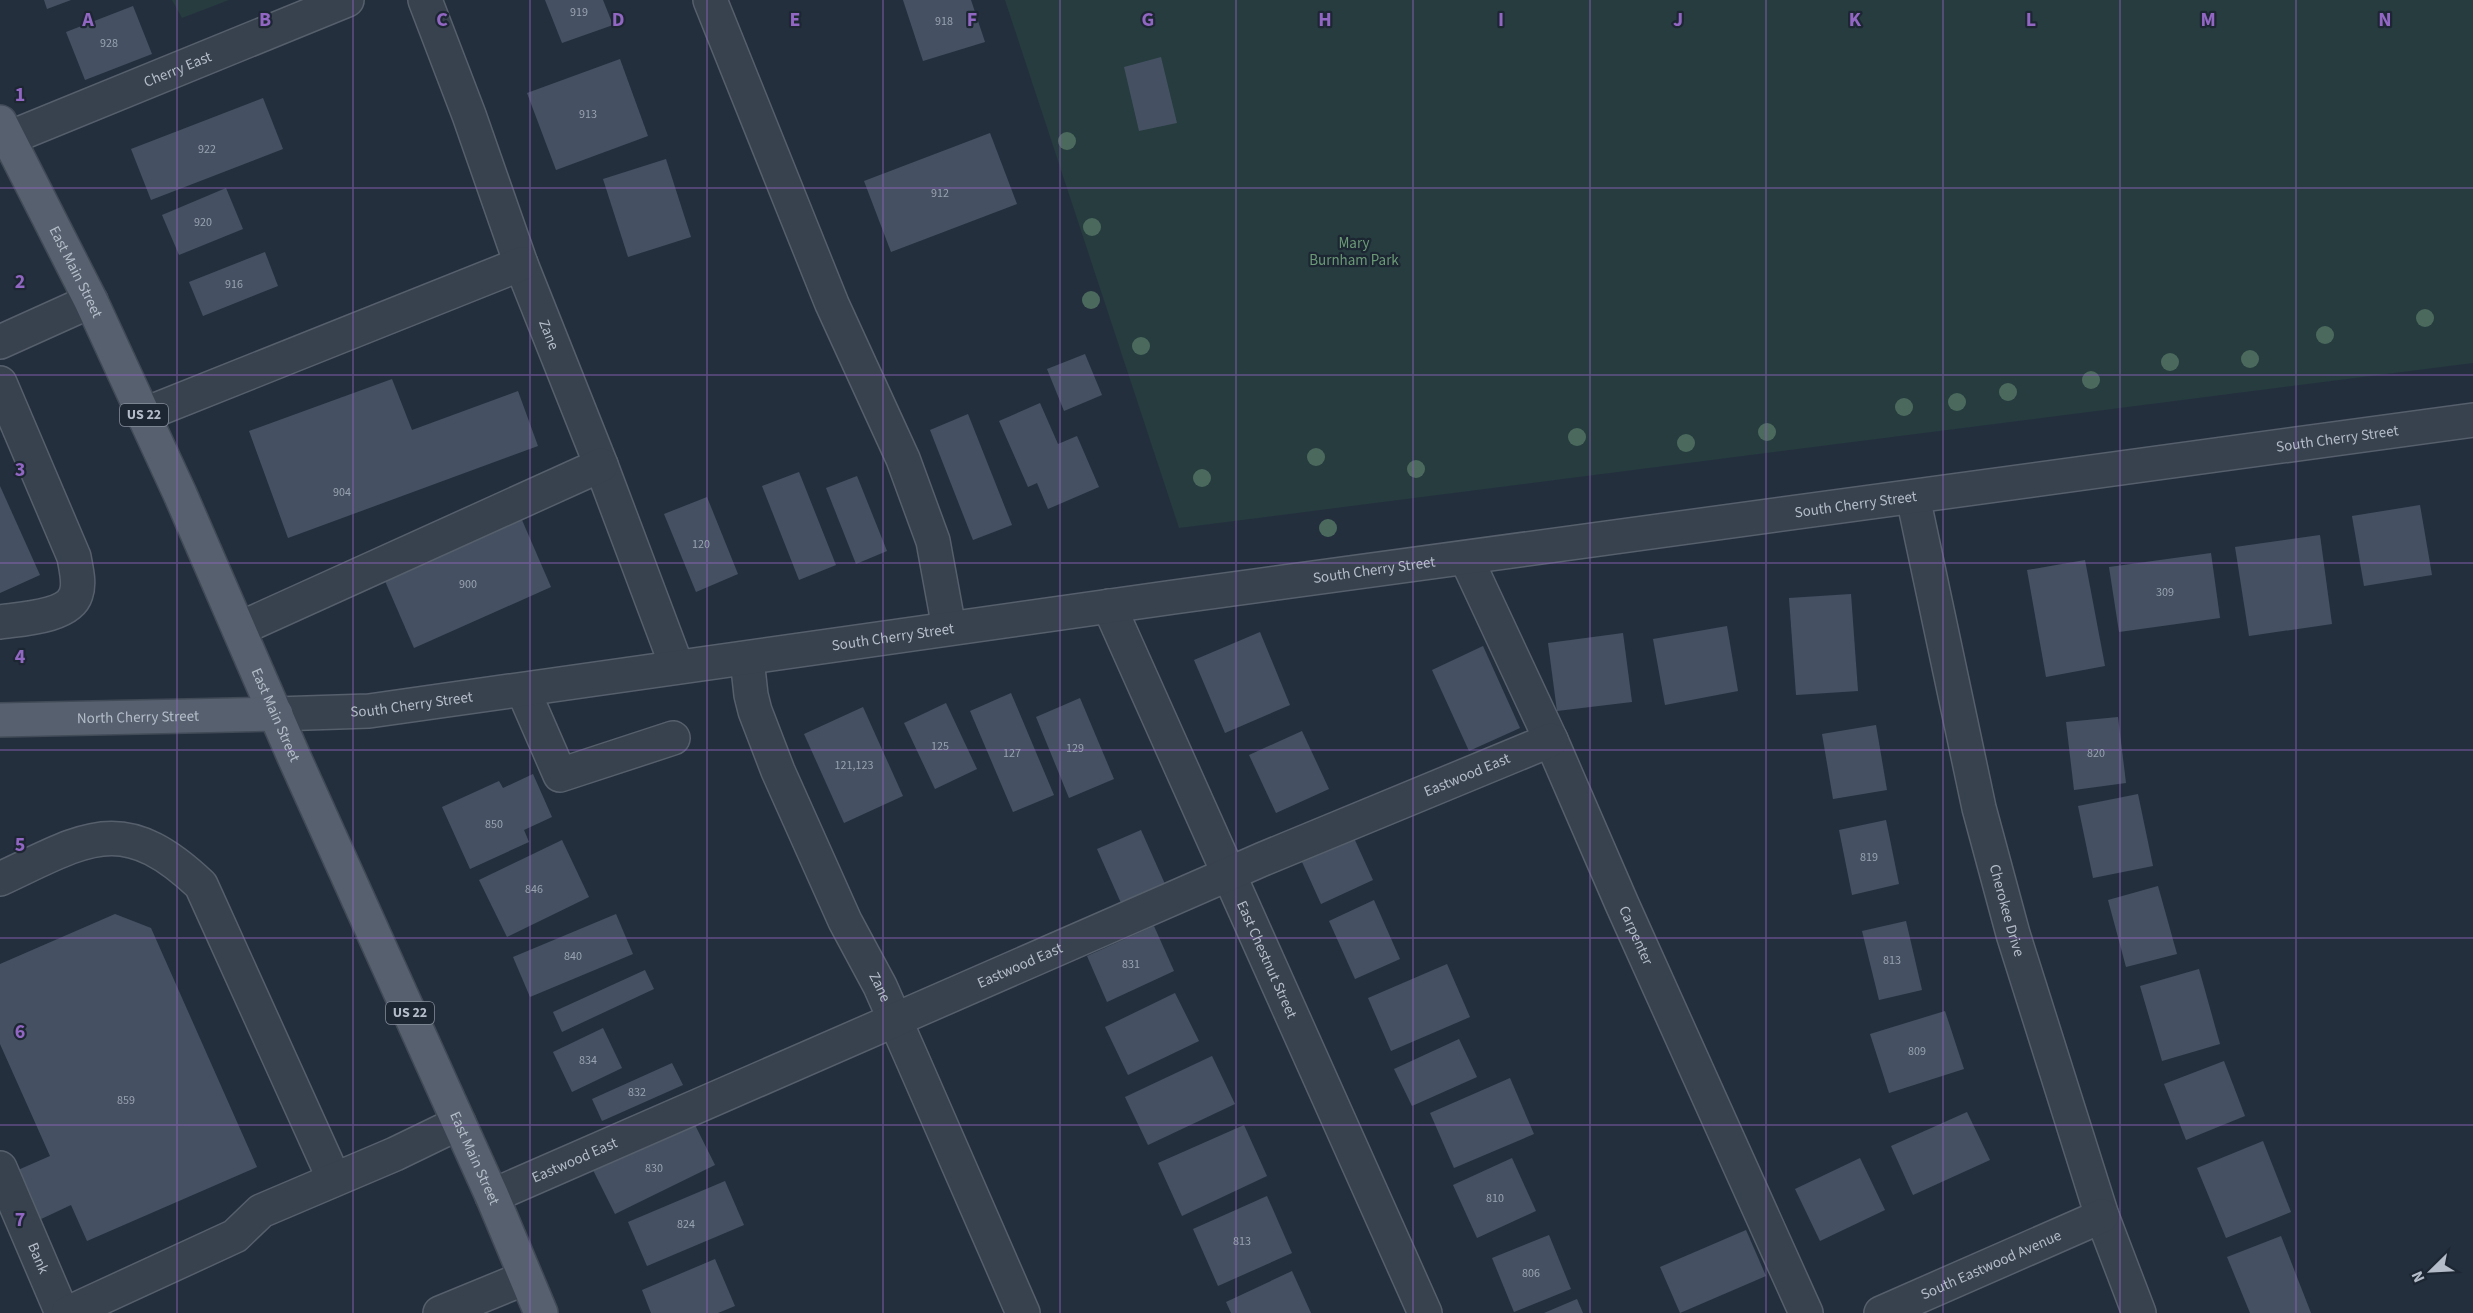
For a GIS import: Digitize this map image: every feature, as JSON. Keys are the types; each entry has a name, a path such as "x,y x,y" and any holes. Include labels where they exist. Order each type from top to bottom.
{"main road":[{"name":"East Main Street","path":"4,130 91,301 143,415 492,1196 541,1313"},
{"name":"North Cherry Street","path":"0,720 276,714"}],"street":[{"name":"Cherry East","path":"4,130 346,0"},
{"name":"Zane","path":"425,0 469,115 521,264 601,465 677,668"},
{"path":"710,0 832,304 903,459 933,541 949,628"},
{"path":"143,415 521,264"},
{"path":"0,342 91,301"},
{"path":"0,383 74,557 77,577 76,595 70,605 61,611 0,622"},
{"name":"South Cherry Street","path":"276,714 369,711 747,659 949,628 2473,420"},
{"path":"239,629 601,465"},
{"name":"Cherokee Drive","path":"1913,497 1979,808 2013,934 2102,1216 2139,1313"},
{"name":"Carpenter","path":"1466,558 1551,740 1806,1313"},
{"name":"East Chestnut Street","path":"1109,606 1425,1313"},
{"name":"Zane","path":"747,659 755,711 778,771 835,900 880,986 1023,1313"},
{"path":"523,690 560,775 673,738"},
{"name":"Eastwood East","path":"492,1196 1263,859 1551,740"},
{"path":"0,879 76,843 112,836 163,853 180,865 201,885 334,1179"},
{"path":"68,1313 235,1236 261,1211 395,1154 459,1123"},
{"name":"Bank","path":"0,1168 62,1313"},
{"name":"South Eastwood Avenue","path":"1881,1313 2102,1216"},
{"path":"440,1313 525,1278"}],"green space":[{"path":"172,0 229,0 182,18"},
{"name":"Mary Burnham Park","path":"1005,0 2473,0 2473,363 1179,528"}],"building":[{"path":"44,0 71,0 47,9"},
{"path":"545,0 603,0 613,25 562,43"},
{"path":"903,0 971,0 985,42 923,61"},
{"path":"133,6 152,54 85,80 66,32"},
{"path":"1161,57 1177,123 1139,131 1124,67"},
{"path":"620,59 648,136 556,170 527,93"},
{"path":"263,98 283,149 151,200 131,149"},
{"path":"990,133 1017,204 891,252 864,181"},
{"path":"666,159 691,237 628,257 603,179"},
{"path":"226,188 243,229 179,255 162,215"},
{"path":"265,252 278,286 203,316 189,282"},
{"path":"1085,354 1102,395 1064,411 1047,369"},
{"path":"392,379 412,430 518,391 538,446 288,538 249,431"},
{"path":"1040,403 1058,444 1077,436 1099,487 1048,509 1037,483 1028,487 999,421"},
{"path":"968,414 1012,525 973,540 930,430"},
{"path":"799,472 836,565 799,580 762,486"},
{"path":"857,476 887,551 856,564 826,488"},
{"path":"0,486 40,575 0,593"},
{"path":"707,497 738,574 696,592 664,514"},
{"path":"2420,505 2432,575 2364,586 2352,516"},
{"path":"522,520 551,587 414,648 385,581"},
{"path":"2320,535 2332,624 2249,636 2235,547"},
{"path":"2211,553 2220,618 2119,632 2109,567"},
{"path":"2085,560 2105,666 2046,677 2027,570"},
{"path":"1851,594 1858,691 1796,695 1789,598"},
{"path":"1727,626 1738,691 1665,705 1653,639"},
{"path":"1260,632 1290,705 1225,733 1194,660"},
{"path":"1623,633 1632,702 1557,711 1548,643"},
{"path":"1483,646 1520,728 1469,751 1432,670"},
{"path":"1011,693 1054,795 1013,812 970,711"},
{"path":"1080,698 1114,779 1069,798 1036,717"},
{"path":"946,703 977,769 935,789 904,723"},
{"path":"863,707 903,796 844,823 804,734"},
{"path":"2118,717 2126,783 2074,790 2066,722"},
{"path":"1876,725 1887,790 1833,799 1822,734"},
{"path":"1302,731 1329,789 1276,813 1249,755"},
{"path":"533,774 552,817 524,830 529,842 470,869 442,807 499,781 503,788"},
{"path":"2138,794 2153,866 2093,878 2078,806"},
{"path":"1886,820 1899,884 1852,895 1839,830"},
{"path":"1141,830 1165,884 1121,903 1097,849"},
{"path":"1354,838 1373,880 1321,904 1302,862"},
{"path":"562,840 589,897 507,937 479,880"},
{"path":"2158,886 2177,954 2126,967 2108,900"},
{"path":"1374,900 1400,959 1355,979 1329,921"},
{"path":"115,914 151,928 257,1167 87,1241 71,1205 39,1220 18,1170 50,1156 0,1044 0,964"},
{"path":"616,914 633,954 530,997 513,957"},
{"path":"1906,921 1922,990 1879,1000 1862,931"},
{"path":"1154,926 1174,971 1107,1002 1087,956"},
{"path":"1447,964 1470,1017 1391,1051 1368,998"},
{"path":"2199,969 2220,1044 2162,1061 2140,986"},
{"path":"645,970 654,989 562,1032 553,1012"},
{"path":"1175,993 1199,1041 1128,1075 1105,1027"},
{"path":"1945,1011 1964,1069 1889,1093 1870,1034"},
{"path":"603,1028 622,1068 572,1092 553,1052"},
{"path":"1459,1039 1477,1077 1412,1106 1394,1069"},
{"path":"1212,1056 1235,1104 1148,1145 1125,1097"},
{"path":"2224,1061 2245,1116 2186,1140 2164,1084"},
{"path":"672,1063 683,1085 602,1121 592,1099"},
{"path":"1510,1078 1534,1134 1454,1168 1430,1113"},
{"path":"1967,1112 1990,1160 1913,1195 1891,1146"},
{"path":"693,1121 715,1165 615,1214 593,1170"},
{"path":"1244,1125 1267,1176 1182,1216 1158,1163"},
{"path":"2263,1141 2291,1212 2226,1238 2197,1168"},
{"path":"1512,1158 1536,1211 1477,1238 1453,1185"},
{"path":"1860,1158 1885,1210 1820,1241 1795,1189"},
{"path":"725,1181 744,1225 647,1266 628,1222"},
{"path":"1267,1196 1292,1253 1218,1286 1193,1229"},
{"path":"1746,1230 1766,1276 1680,1313 1660,1267"},
{"path":"1549,1235 1571,1289 1514,1312 1492,1258"},
{"path":"2281,1236 2311,1313 2250,1313 2227,1257"},
{"path":"715,1259 735,1306 718,1313 651,1313 642,1290"},
{"path":"1292,1271 1311,1313 1231,1313 1226,1302"},
{"path":"1577,1299 1583,1313 1544,1313"}]}
